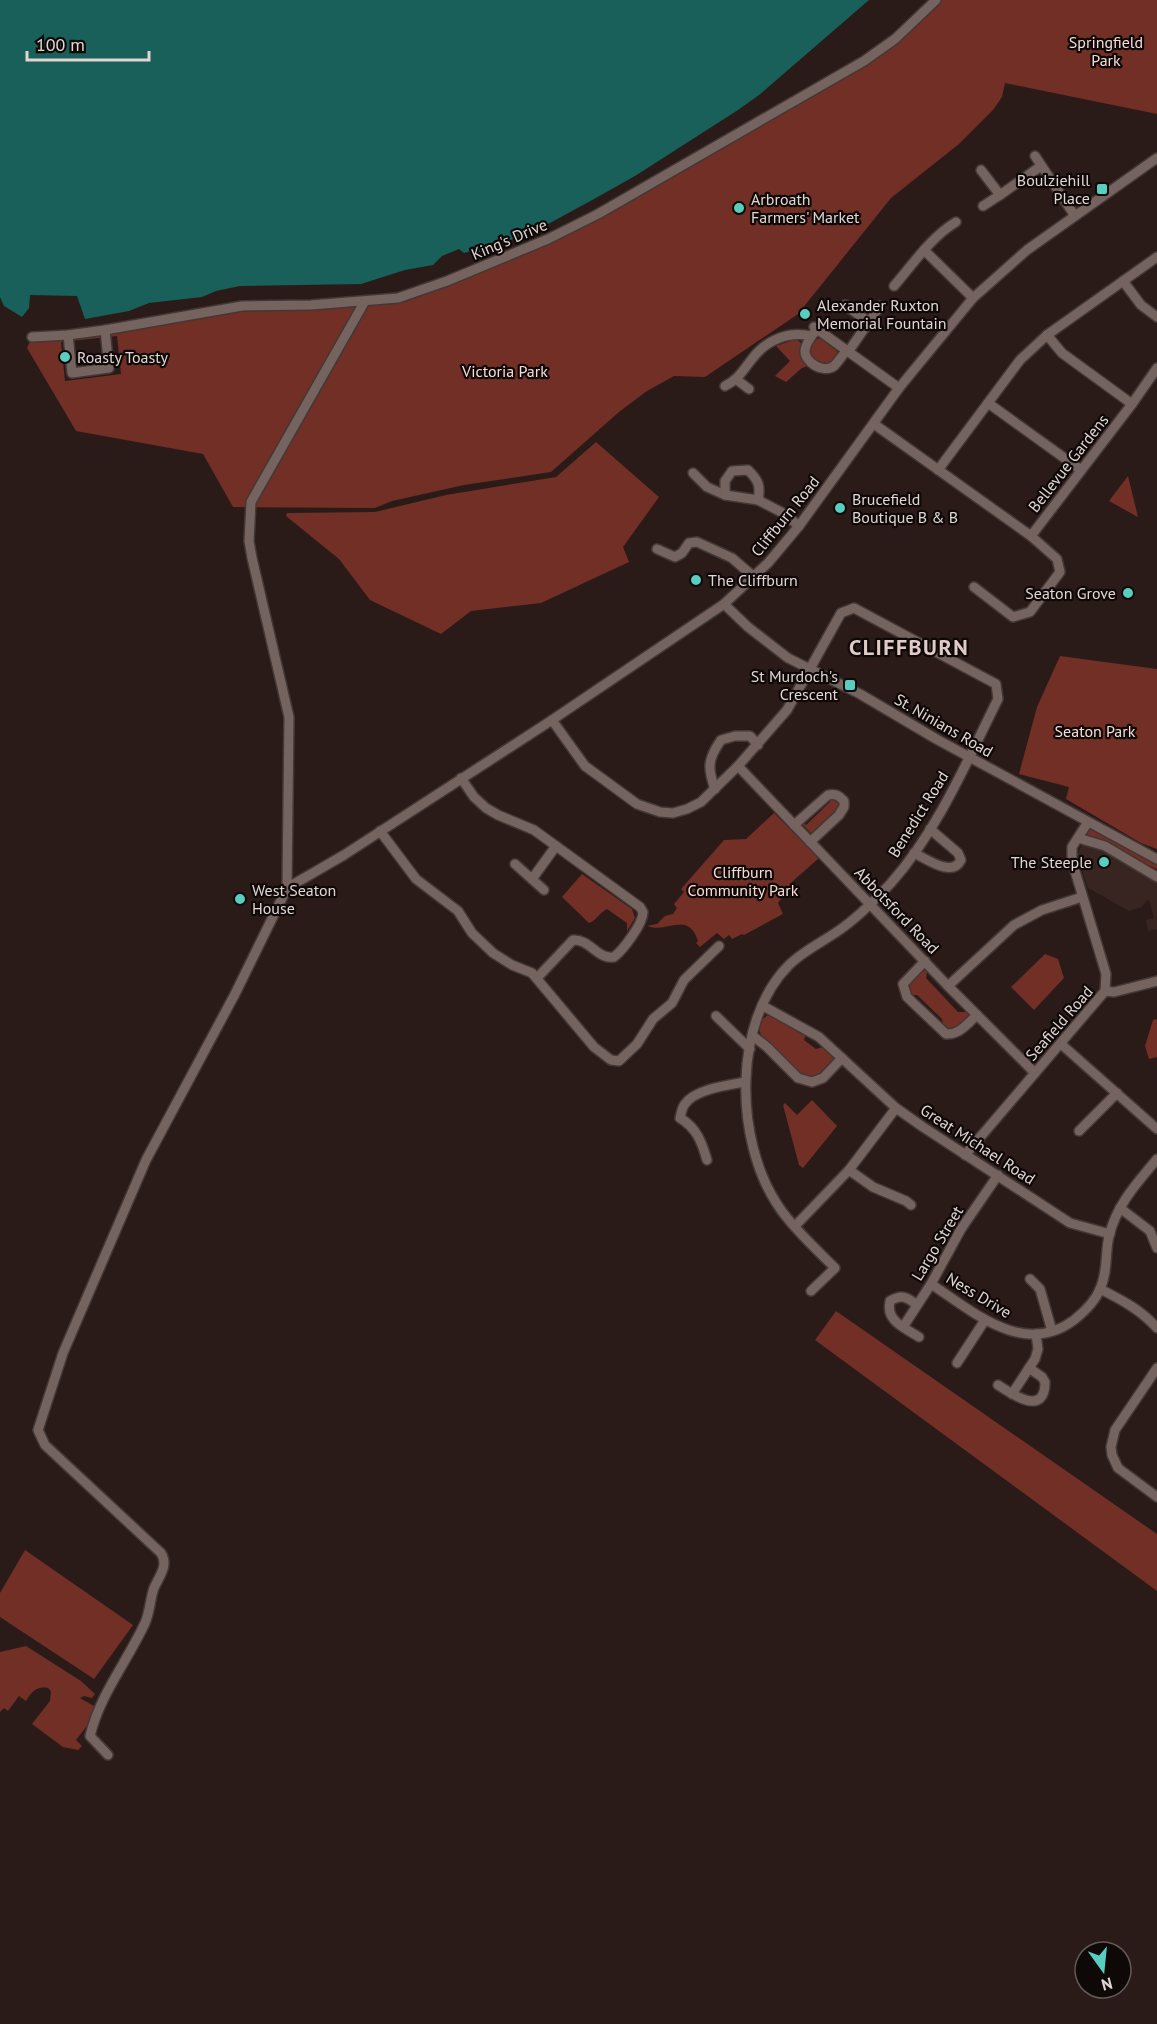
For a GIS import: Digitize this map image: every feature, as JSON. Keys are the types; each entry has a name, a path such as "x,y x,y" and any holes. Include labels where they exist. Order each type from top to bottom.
{"street":[{"name":"King's Drive","path":"32,337 105,330 242,306 311,305 398,298 447,281 548,239 598,214 864,61 895,39 936,0"},
{"path":"1035,156 1075,216"},
{"name":"Cliffburn Road","path":"287,888 344,855 552,720 724,604 754,577 799,526 899,388 973,298 1027,250 1157,158"},
{"path":"983,206 1041,166"},
{"path":"981,170 1000,195"},
{"path":"894,286 924,250 956,222"},
{"path":"924,250 973,298"},
{"path":"938,470 1020,360 1047,335 1157,257"},
{"path":"1123,281 1141,305 1157,317"},
{"path":"108,1755 90,1736 95,1715 145,1622 153,1590 163,1570 164,1558 45,1444 38,1430 63,1353 146,1160 235,994 287,888 289,717 252,558 249,541 251,502 365,301"},
{"path":"845,305 869,322"},
{"path":"814,331 806,345 806,357 826,369 835,365 847,351 880,306"},
{"path":"68,335 72,373 109,368 105,330"},
{"path":"725,386 737,380 752,358 776,339 814,331 899,388"},
{"path":"1047,335 1062,353 1132,404"},
{"name":"Bellevue Gardens","path":"874,424 1031,536 1157,368"},
{"path":"737,380 749,389"},
{"path":"988,403 1081,470"},
{"path":"725,495 725,481 732,471 748,470 758,480 760,488 758,500"},
{"path":"693,473 707,487 725,495 758,500 783,513 799,526"},
{"path":"974,587 1013,617 1030,612 1060,572 1057,559 1031,536"},
{"path":"657,549 675,556 682,553 686,545 697,542 732,558 754,577"},
{"name":"St. Ninians Road","path":"724,604 748,627 788,658 860,694 969,757 1157,859"},
{"name":"Benedict Road","path":"810,669 841,613 854,608 996,684 998,699 930,829 914,853 891,883 870,904 845,926 787,966 772,987 753,1036 745,1082 749,1131 754,1154 777,1205 834,1268 811,1291"},
{"path":"552,720 585,766 637,804 660,812 673,813 701,802 758,745 787,710 810,669"},
{"path":"716,789 709,773 711,756 721,740 735,736 750,736 758,745"},
{"name":"Abbotsford Road","path":"738,766 948,986 1035,1073"},
{"path":"461,778 474,797 486,808 534,830 640,907 643,912 643,918 614,957 603,956 580,939 573,940 537,978"},
{"path":"794,825 828,795 840,796 844,801 842,811 810,842"},
{"name":"Seafield Road","path":"965,1155 1105,992 1106,974 1071,861 1072,847 1088,822"},
{"path":"914,853 944,867 952,869 958,866 961,860 958,853 930,829"},
{"path":"380,831 416,879 458,911 472,933 493,952 512,965 532,973 594,1047 611,1060 619,1060 637,1044 653,1019 672,1003 684,980 719,946"},
{"path":"1078,838 1105,846 1157,877"},
{"path":"532,879 556,846"},
{"path":"515,864 544,890"},
{"path":"948,986 1014,925 1042,910 1082,897"},
{"path":"695,951 704,959"},
{"path":"925,961 903,984 907,997 946,1034 952,1035 959,1032 977,1015"},
{"path":"1105,992 1157,981"},
{"name":"Great Michael Road","path":"763,1006 819,1037 896,1108 965,1155 1070,1222 1110,1234"},
{"path":"716,1016 750,1049"},
{"path":"753,1036 798,1078 812,1082 823,1078 842,1058"},
{"path":"1061,1044 1157,1130"},
{"path":"707,1160 702,1142 691,1125 680,1118 684,1104 694,1096 711,1089 745,1082"},
{"path":"1079,1131 1117,1093"},
{"path":"795,1226 849,1170 896,1108"},
{"name":"Ness Drive","path":"931,1284 985,1320 1016,1333 1036,1334 1065,1326 1087,1310 1100,1290 1106,1269 1110,1234 1120,1208 1126,1195 1157,1159"},
{"path":"849,1170 865,1183 911,1205"},
{"name":"Largo Street","path":"903,1327 931,1284 961,1229 998,1175"},
{"path":"1120,1208 1150,1231 1157,1248"},
{"path":"1030,1279 1040,1289 1052,1331"},
{"path":"1100,1290 1124,1301 1147,1317 1157,1328"},
{"path":"917,1305 906,1297 898,1297 890,1301 889,1314 893,1321 919,1337"},
{"path":"957,1363 985,1320"},
{"path":"1012,1394 1038,1349 1036,1334"},
{"path":"998,1385 1021,1400 1029,1402 1037,1400 1044,1393 1046,1382 1029,1368"},
{"path":"1157,1368 1115,1430 1112,1447 1112,1455 1118,1468 1157,1497"}],"shaded area":[{"path":"1086,835 1090,840 1157,872 1157,929 1148,931 1146,920 1154,918 1150,902 1147,900 1142,907 1129,911 1088,888 1077,856"}],"green space":[{"name":"Victoria Park","path":"933,0 1157,0 1157,114 1005,83 1002,97 993,110 959,144 891,198 798,314 705,377 674,376 647,391 619,412 551,472 464,485 392,501 375,508 233,507 203,454 76,431 27,348 32,337 242,306 398,298 598,214 895,39","holes":["117,336 121,374 65,381 61,342"]},
{"path":"820,338 837,351 832,364 822,365 810,357 809,346 812,341"},
{"path":"796,339 801,343 801,356 808,366 802,368 786,382 775,376 790,361 776,346"},
{"path":"596,442 659,497 623,547 629,562 541,603 471,611 441,634 370,600 339,559 286,516 287,513 375,512 446,495 556,477"},
{"path":"1128,476 1138,517 1109,501"},
{"name":"Seaton Park","path":"1060,656 1157,669 1157,849 1141,843 1066,799 1069,787 1019,774 1037,707"},
{"path":"826,797 838,800 839,807 812,834 800,822 801,820 806,825 830,802"},
{"name":"Cliffburn Community Park","path":"774,813 819,858 793,881 778,903 783,914 732,939 729,935 724,939 717,933 700,947 696,943 698,941 694,932 689,927 683,925 655,928 647,926 657,924 665,916 673,914 677,908 674,904 684,892 681,889 724,840 746,839"},
{"path":"1090,829 1157,864 1157,869 1089,838 1087,833"},
{"path":"582,874 632,909 635,918 627,931 627,923 607,909 589,923 562,897"},
{"path":"1045,954 1058,959 1064,978 1034,1010 1011,987"},
{"path":"923,968 927,972 926,978 958,1012 968,1012 970,1015 963,1025 944,1031 942,1019 917,995 910,995 909,983"},
{"path":"770,1014 806,1034 804,1040 816,1049 823,1047 830,1052 834,1060 824,1076 805,1078 762,1036 759,1030 760,1023"},
{"path":"1157,1019 1157,1057 1149,1059 1145,1046 1153,1020"},
{"path":"812,1100 837,1126 803,1168 799,1165 783,1105 785,1103 797,1115"},
{"path":"836,1311 1157,1534 1157,1591 815,1340"},
{"path":"25,1550 133,1625 94,1679 0,1617 0,1593"},
{"path":"26,1646 81,1681 95,1694 92,1698 84,1696 80,1698 94,1706 90,1722 76,1740 82,1746 78,1750 63,1747 32,1724 50,1701 51,1691 48,1688 35,1690 26,1701 19,1696 8,1711 4,1708 0,1712 0,1652"}],"water":[{"path":"0,0 869,0 759,95 738,110 635,176 539,229 474,254 472,251 464,253 459,249 442,256 433,265 405,270 361,284 240,286 216,291 202,297 149,303 129,311 85,319 77,296 30,295 29,308 22,317 4,306 0,297"}],"place":[{"name":"Boulziehill Place","path":"1102,189"},
{"name":"Arbroath Farmers' Market","path":"739,208"},
{"name":"Alexander Ruxton Memorial Fountain","path":"805,314"},
{"name":"Roasty Toasty","path":"65,357"},
{"name":"Brucefield Boutique B & B","path":"840,508"},
{"name":"The Cliffburn","path":"696,580"},
{"name":"Seaton Grove","path":"1128,593"},
{"name":"St Murdoch's Crescent","path":"850,685"},
{"name":"The Steeple","path":"1104,862"},
{"name":"West Seaton House","path":"240,899"}],"district":[{"name":"CLIFFBURN","path":"909,647"}],"park label":[{"name":"Springfield Park","path":"1106,51"}]}
